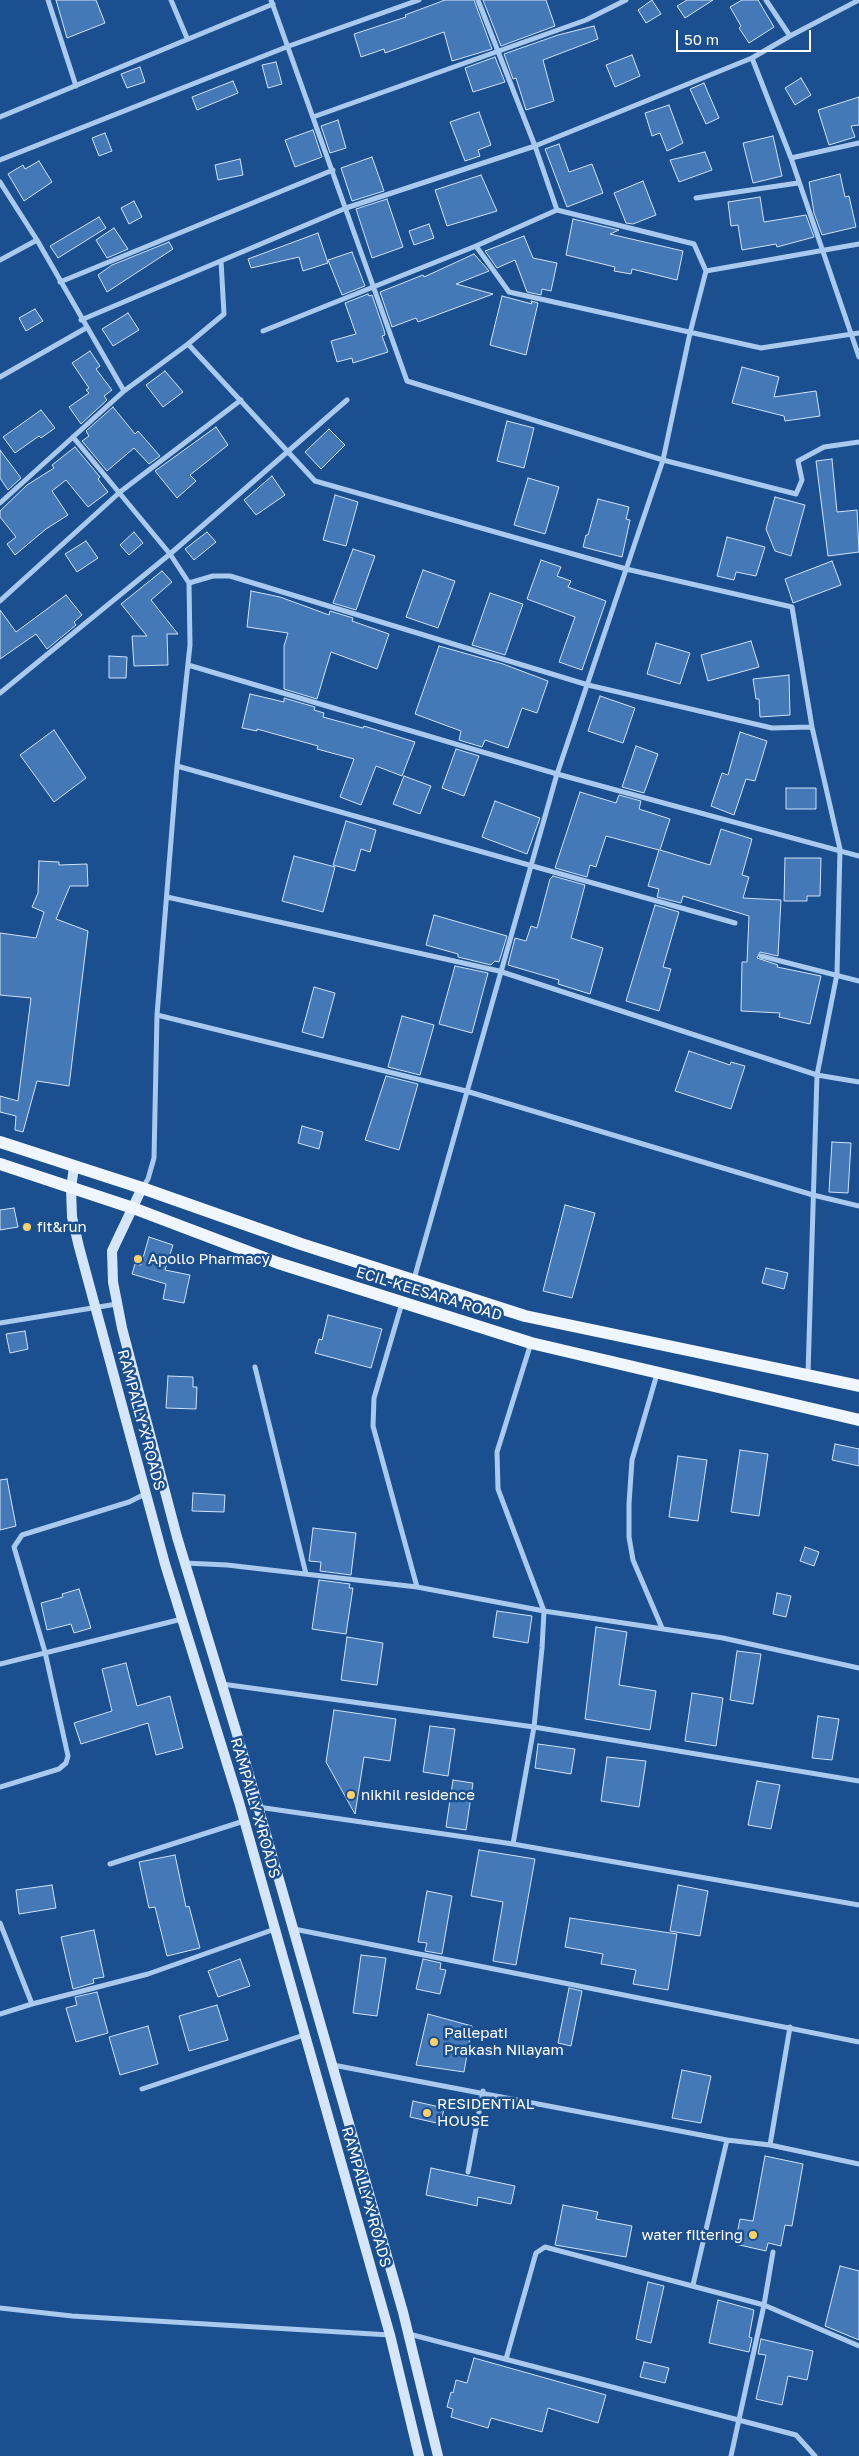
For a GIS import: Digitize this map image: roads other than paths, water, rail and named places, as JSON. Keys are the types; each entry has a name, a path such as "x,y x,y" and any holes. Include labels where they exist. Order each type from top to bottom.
{"main road":[{"name":"ECIL-KEESARA ROAD","path":"0,1142 142,1188 292,1241 525,1316 859,1386"},
{"name":"ECIL-KEESARA ROAD","path":"0,1164 133,1208 278,1263 531,1343 859,1420"},
{"name":"RAMPALLY X ROADS","path":"74,1167 71,1188 74,1224 95,1308 145,1494 244,1820 390,2335 420,2456"},
{"name":"RAMPALLY X ROADS","path":"142,1188 112,1251 113,1282 117,1304 185,1563 294,1929 409,2334 438,2456"}],"street":[{"path":"48,0 76,86"},
{"path":"171,0 187,38"},
{"path":"0,160 289,46 418,0"},
{"path":"478,0 535,146 557,210"},
{"path":"313,117 586,20 626,0"},
{"path":"766,0 790,36"},
{"path":"81,320 346,208 535,146 752,58 859,0"},
{"path":"0,117 272,2 407,381 663,460 796,494 802,480 798,461 824,447 859,442"},
{"path":"752,58 791,158 859,357"},
{"path":"791,158 859,143"},
{"path":"60,282 332,170"},
{"path":"0,182 37,240 81,320 124,391"},
{"path":"696,198 798,183"},
{"path":"263,330 476,246 557,210 694,244 706,271 690,333 663,460 557,774 499,971 414,1280"},
{"path":"0,260 37,240"},
{"path":"706,271 859,244"},
{"path":"476,246 509,292 761,348 859,333"},
{"path":"0,503 124,391 188,344 224,314 221,261"},
{"path":"0,377 86,328"},
{"path":"188,344 315,481 626,569 792,607 812,727 840,849 837,974 817,1076 808,1375"},
{"path":"0,601 120,492 241,400"},
{"path":"0,693 170,554 347,400"},
{"path":"73,437 170,554 189,583 190,645 177,766 168,897 157,1015 154,1158 148,1179 142,1188"},
{"path":"189,583 213,576 230,576 588,685 772,728 812,727"},
{"path":"188,665 557,774 840,849 859,856"},
{"path":"177,766 735,923"},
{"path":"168,897 499,971 817,1076 859,1082"},
{"path":"761,956 859,981"},
{"path":"157,1015 466,1091 813,1195 859,1206"},
{"path":"402,1303 374,1398 374,1426 417,1587"},
{"path":"0,1323 117,1304"},
{"path":"513,1844 534,1727 544,1610 498,1489 497,1452 531,1343"},
{"path":"255,1367 306,1574"},
{"path":"658,1372 632,1460 628,1504 629,1537 633,1560 662,1628"},
{"path":"0,1787 59,1769 66,1763 68,1756 45,1652 14,1547 22,1535 130,1502 145,1494"},
{"path":"185,1563 227,1564 417,1587 544,1610 723,1638 859,1668"},
{"path":"0,1664 182,1619"},
{"path":"222,1684 534,1727 859,1781"},
{"path":"258,1807 513,1844 859,1905"},
{"path":"110,1864 244,1820"},
{"path":"0,1923 32,2004"},
{"path":"0,2014 148,1974 275,1929"},
{"path":"294,1929 859,2042"},
{"path":"770,2145 790,2027"},
{"path":"142,2088 304,2035"},
{"path":"333,2065 483,2091 727,2140 770,2145 859,2164"},
{"path":"468,2172 483,2091"},
{"path":"693,2285 727,2140"},
{"path":"506,2359 536,2253 544,2247 764,2305 859,2346"},
{"path":"731,2456 764,2305 773,2252"},
{"path":"0,2308 72,2316 390,2335"},
{"path":"409,2334 796,2436 815,2456"}],"place":[{"name":"fit&run","path":"27,1227"},
{"name":"Apollo Pharmacy","path":"138,1259"},
{"name":"nikhil residence","path":"351,1795"},
{"name":"Pallepati Prakash Nilayam","path":"434,2042"},
{"name":"RESIDENTIAL HOUSE","path":"427,2113"},
{"name":"water filtering","path":"753,2235"}]}
